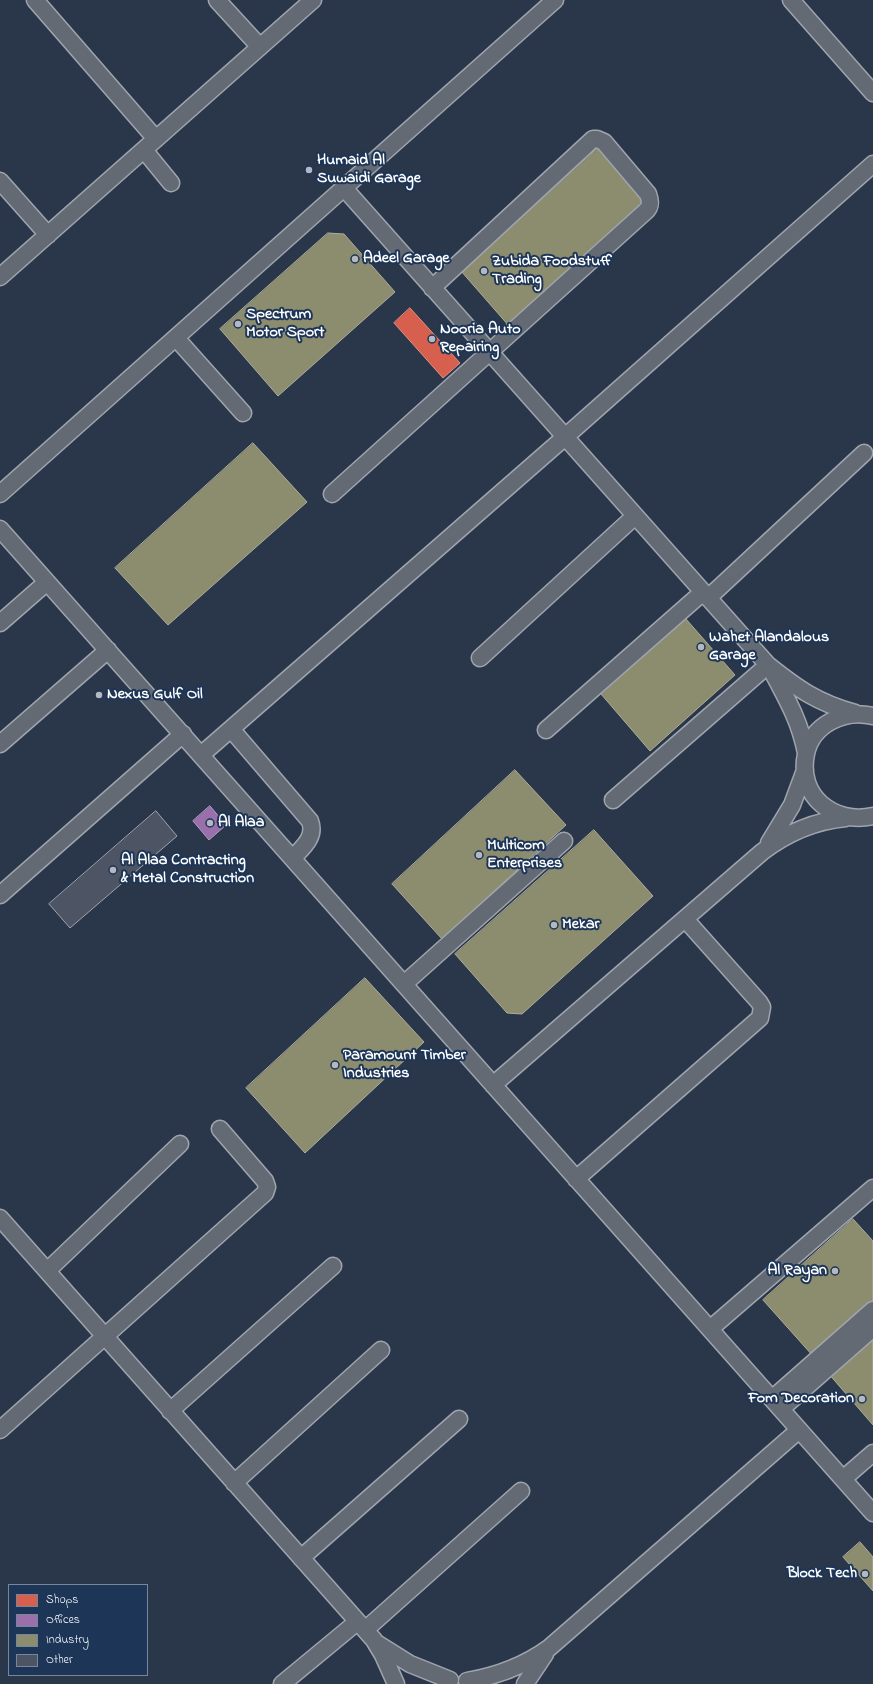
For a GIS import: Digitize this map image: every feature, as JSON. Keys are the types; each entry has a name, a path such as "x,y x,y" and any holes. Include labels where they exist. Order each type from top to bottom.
{"street":[{"path":"35,0 156,139"},
{"path":"217,0 260,47"},
{"path":"0,277 313,0"},
{"path":"0,494 555,0"},
{"path":"791,0 873,93"},
{"path":"332,494 648,209 650,204 648,194 604,142 597,139 589,141 432,288"},
{"path":"144,150 171,183"},
{"path":"201,754 565,437 873,164"},
{"path":"0,181 48,235"},
{"path":"344,188 768,664 805,693 821,702 855,713 873,716"},
{"path":"176,338 243,413"},
{"path":"546,730 706,595 864,453"},
{"path":"480,658 635,516"},
{"path":"0,529 873,1513"},
{"path":"0,623 47,582"},
{"path":"0,744 108,650"},
{"path":"762,852 783,821 796,793 805,770 806,754 798,720 791,704 768,664"},
{"path":"613,800 768,664"},
{"path":"806,754 811,741 819,730 830,721 855,713"},
{"path":"231,729 310,821 312,831 311,836 293,858"},
{"path":"0,895 183,734"},
{"path":"805,770 810,789 822,806 846,818"},
{"path":"493,1085 762,852 788,834 801,828 831,819 870,818"},
{"path":"404,984 564,841"},
{"path":"576,1179 760,1018 762,1007 759,1002 685,919"},
{"path":"0,1430 265,1193 267,1187 265,1182 220,1129"},
{"path":"47,1271 180,1144"},
{"path":"710,1329 873,1188"},
{"path":"0,1218 365,1631 386,1661 396,1684"},
{"path":"170,1411 333,1266"},
{"path":"776,1404 873,1310"},
{"path":"776,1404 873,1328"},
{"path":"234,1483 381,1350"},
{"path":"301,1558 459,1419"},
{"path":"365,1631 410,1664 443,1682 471,1682 510,1670 549,1648 799,1430"},
{"path":"843,1479 873,1454"},
{"path":"282,1684 365,1631 521,1491"},
{"path":"525,1684 549,1648"}],"building: Shops":[{"path":"410,308 460,363 443,378 394,323"}],"building: Offices":[{"name":"Al Alaa","path":"210,806 226,825 209,840 193,821"}],"building: Industry":[{"path":"598,148 647,202 509,326 461,271"},
{"path":"328,233 344,234 395,292 278,396 220,329"},
{"path":"253,443 307,502 168,625 115,568"},
{"path":"686,619 735,675 650,751 601,694"},
{"name":"Multicom Enterprises","path":"515,770 566,825 442,939 392,884"},
{"name":"Mekar","path":"594,830 653,896 522,1014 507,1013 455,954"},
{"name":"Paramount Timber Industries","path":"365,978 424,1042 305,1153 246,1088"},
{"name":"Al Rayan","path":"853,1219 873,1241 873,1302 813,1356 763,1300"},
{"name":"Fom Decoration","path":"873,1332 873,1425 828,1373"},
{"name":"Block Tech","path":"860,1542 873,1557 873,1591 843,1557"}],"building: Other":[{"name":"Al Alaa Contracting & Metal Construction","path":"156,811 177,836 70,928 49,904"}],"place":[{"name":"Humaid Al Suwaidi Garage","path":"309,170"},
{"name":"Adeel Garage","path":"355,259"},
{"name":"Zubida Foodstuff Trading","path":"484,271"},
{"name":"Spectrum Motor Sport","path":"238,324"},
{"name":"Nooria Auto Repairing","path":"432,339"},
{"name":"Wahet Alandalous Garage","path":"701,647"},
{"name":"Nexus Gulf Oil","path":"99,695"},
{"name":"Al Alaa","path":"210,823"},
{"name":"Multicom Enterprises","path":"479,855"},
{"name":"Al Alaa Contracting & Metal Construction","path":"113,870"},
{"name":"Mekar","path":"554,925"},
{"name":"Paramount Timber Industries","path":"335,1065"},
{"name":"Al Rayan","path":"835,1271"},
{"name":"Fom Decoration","path":"862,1399"},
{"name":"Block Tech","path":"865,1574"}]}
